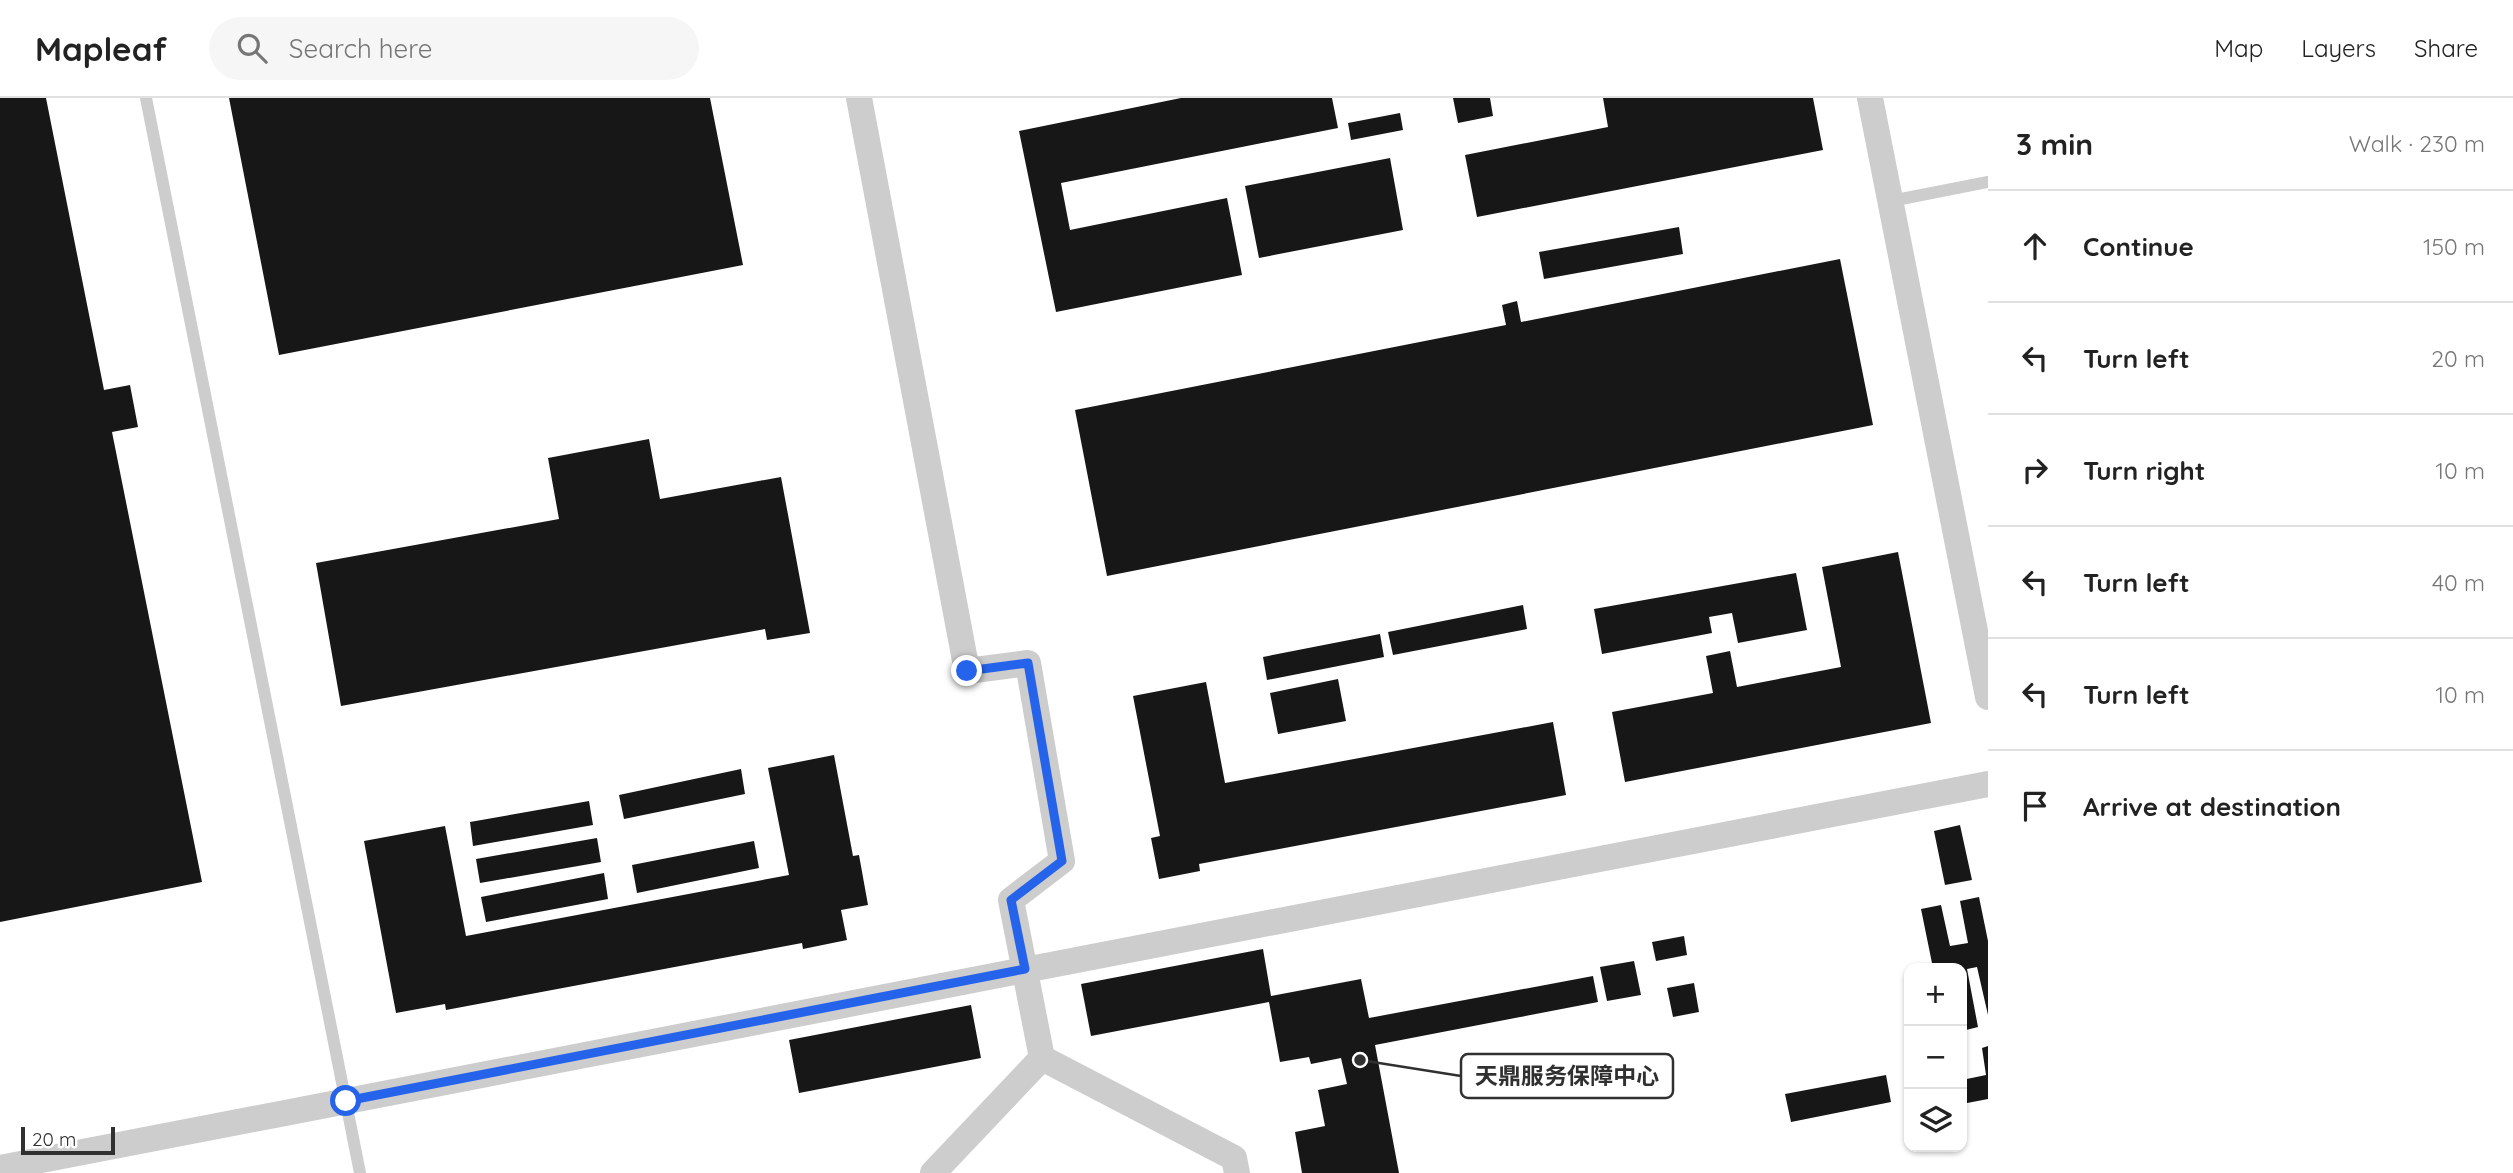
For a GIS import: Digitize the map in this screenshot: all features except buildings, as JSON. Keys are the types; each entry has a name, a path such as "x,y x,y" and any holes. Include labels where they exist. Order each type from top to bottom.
{"street":[{"path":"859,98 967,671 1028,663 1062,861 1011,900 1042,1058"},
{"path":"1870,98 1988,697"},
{"path":"0,1168 1988,784"},
{"path":"933,1173 1042,1058"},
{"path":"1042,1058 1234,1158 1237,1173"}],"lane":[{"path":"146,98 360,1173"},
{"path":"1891,201 1988,182"}],"place":[{"name":"天鼎服务保障中心","path":"1360,1060"}],"route":[{"path":"346,1101 1025,969 1011,900 1062,861 1028,663 967,671"}]}
